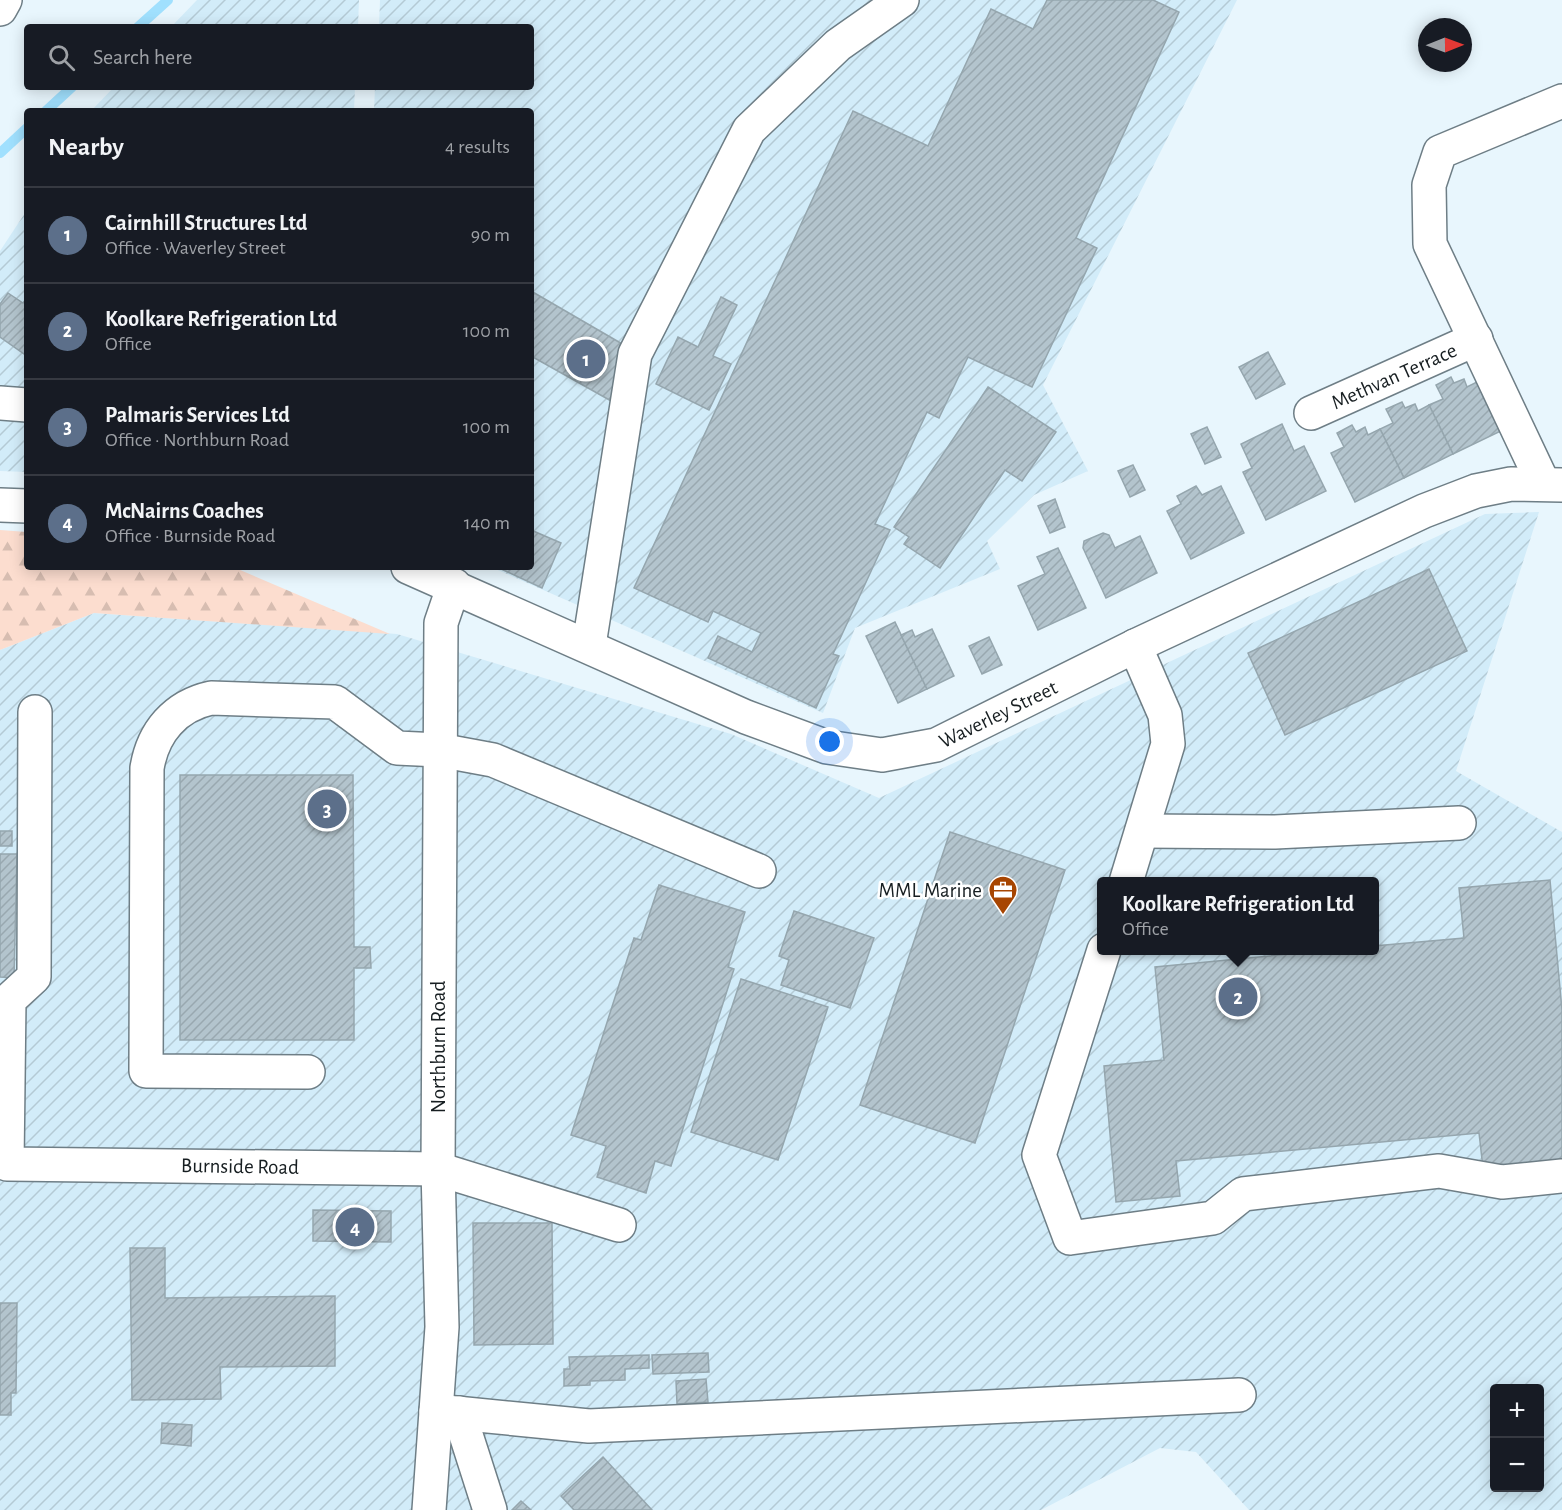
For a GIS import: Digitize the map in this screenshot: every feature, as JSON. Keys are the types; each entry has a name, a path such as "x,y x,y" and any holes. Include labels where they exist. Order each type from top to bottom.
{"street":[{"path":"0,9 5,0"},
{"path":"589,645 635,354 749,130 838,45 902,0"},
{"path":"1552,484 1476,339 1430,244 1429,185 1440,152 1562,101"},
{"name":"Methvan Terrace","path":"1311,413 1476,339"},
{"path":"0,404 24,405"},
{"name":"Waverley Street","path":"416,570 589,645 746,717 827,747 882,755 936,745 1135,646 1424,511 1476,491 1511,484 1552,484"},
{"path":"0,505 24,506"},
{"name":"Northburn Road","path":"429,1510 447,1412 442,1327 438,1169 439,750 441,623 454,585"},
{"path":"1128,877 1168,744 1165,715 1135,646"},
{"path":"308,1072 146,1071 147,768 155,738 167,721 184,708 211,698 335,702 397,748 439,750 493,760 759,871"},
{"name":"Burnside Road","path":"35,712 34,977 9,1000 7,1164 438,1169 619,1225"},
{"path":"1142,831 1275,832 1459,823"},
{"path":"1103,955 1039,1155 1070,1238 1212,1218 1243,1194 1439,1171 1502,1182 1562,1176"},
{"path":"490,1510 447,1412 589,1426 1239,1395"}],"shaded area":[{"path":"197,0 359,0 358,24 174,24"},
{"path":"380,0 1237,0 1043,385 1088,471 1034,495 987,541 1000,569 855,628 823,713 498,570 534,570 534,108 374,108 375,90 534,90 534,24 379,24"},
{"path":"111,90 355,90 354,108 94,108"},
{"path":"24,215 24,472 0,471 0,251"},
{"path":"1539,512 1456,771 1562,832 1562,1510 1249,1510 1196,1452 1160,1448 1041,1510 0,1510 0,650 94,613 397,634 731,734 879,798 1485,514"}],"green space":[{"path":"0,530 24,532 24,570 240,570 390,634 94,613 0,650"}],"building":[{"path":"1047,0 1153,0 1179,12 1076,238 1097,248 1032,387 968,357 939,418 927,412 875,524 890,530 833,654 839,656 816,708 708,658 718,636 752,652 761,633 713,611 708,622 634,588 853,111 928,146 991,9 1033,29"},
{"path":"8,293 24,302 24,354 0,337 0,304"},
{"path":"534,293 624,345 613,402 534,358"},
{"path":"721,297 737,305 713,356 731,364 709,410 656,384 678,337 698,347"},
{"path":"1268,352 1285,384 1256,399 1239,367"},
{"path":"1451,377 1454,383 1464,379 1467,387 1479,381 1503,430 1453,454 1429,405 1443,399 1436,385"},
{"path":"988,387 1056,432 1022,481 1005,470 940,568 904,544 909,537 894,527"},
{"path":"1402,402 1405,408 1415,404 1418,411 1429,405 1453,454 1404,478 1380,429 1393,423 1386,409"},
{"path":"1282,424 1294,451 1304,446 1326,491 1266,520 1243,472 1252,468 1241,444"},
{"path":"1352,425 1356,432 1365,427 1368,435 1380,429 1404,478 1355,502 1331,453 1344,447 1337,433"},
{"path":"1207,427 1221,457 1205,464 1191,434"},
{"path":"1133,465 1145,490 1130,497 1118,471"},
{"path":"1196,486 1202,495 1221,486 1244,533 1191,559 1167,511 1181,504 1177,496"},
{"path":"1055,499 1065,527 1050,533 1038,506"},
{"path":"534,531 561,543 542,588 503,570 534,570"},
{"path":"1103,533 1109,535 1115,548 1140,536 1157,573 1106,598 1083,548 1084,541"},
{"path":"1058,548 1086,608 1038,630 1018,586 1045,574 1037,557"},
{"path":"1429,569 1467,651 1285,735 1248,653"},
{"path":"895,622 927,689 898,703 866,636"},
{"path":"932,629 954,676 927,689 901,635 912,630 915,637"},
{"path":"989,637 1002,665 982,674 969,646"},
{"path":"180,775 353,775 354,947 370,947 371,968 354,968 354,1040 180,1040"},
{"path":"0,831 12,831 12,846 0,846"},
{"path":"950,832 1065,870 975,1143 860,1105"},
{"path":"0,854 17,854 14,978 0,977"},
{"path":"1550,880 1562,1010 1562,1161 1483,1168 1479,1133 1176,1161 1180,1196 1116,1202 1104,1066 1164,1060 1155,967 1279,955 1379,955 1379,946 1464,938 1459,888"},
{"path":"659,885 745,912 728,967 734,969 671,1166 655,1161 646,1193 597,1177 606,1146 571,1135 634,938 641,940"},
{"path":"794,911 874,938 850,1008 781,985 789,960 779,956"},
{"path":"741,979 828,1007 778,1160 691,1132"},
{"path":"313,1210 391,1211 391,1242 313,1241"},
{"path":"473,1223 552,1223 553,1344 474,1345"},
{"path":"130,1248 165,1248 165,1298 335,1296 335,1366 220,1367 221,1399 132,1400"},
{"path":"0,1303 17,1303 16,1393 11,1393 11,1415 0,1415"},
{"path":"708,1353 709,1372 653,1374 652,1355"},
{"path":"649,1355 649,1368 625,1369 625,1380 590,1381 590,1385 564,1386 564,1369 570,1369 569,1357"},
{"path":"706,1379 708,1402 677,1404 676,1381"},
{"path":"162,1423 192,1425 191,1446 161,1443"},
{"path":"603,1457 652,1510 574,1510 561,1496"},
{"path":"521,1501 531,1510 512,1510"}],"waterway":[{"path":"141,24 168,0"},
{"path":"49,108 69,90"},
{"path":"0,153 24,131"}],"place":[{"name":"Cairnhill Structures Ltd","path":"586,359"},
{"name":"Palmaris Services Ltd","path":"327,809"},
{"name":"MML Marine","path":"1003,916"},
{"name":"Koolkare Refrigeration Ltd","path":"1238,997"},
{"name":"McNairns Coaches","path":"355,1227"}]}
